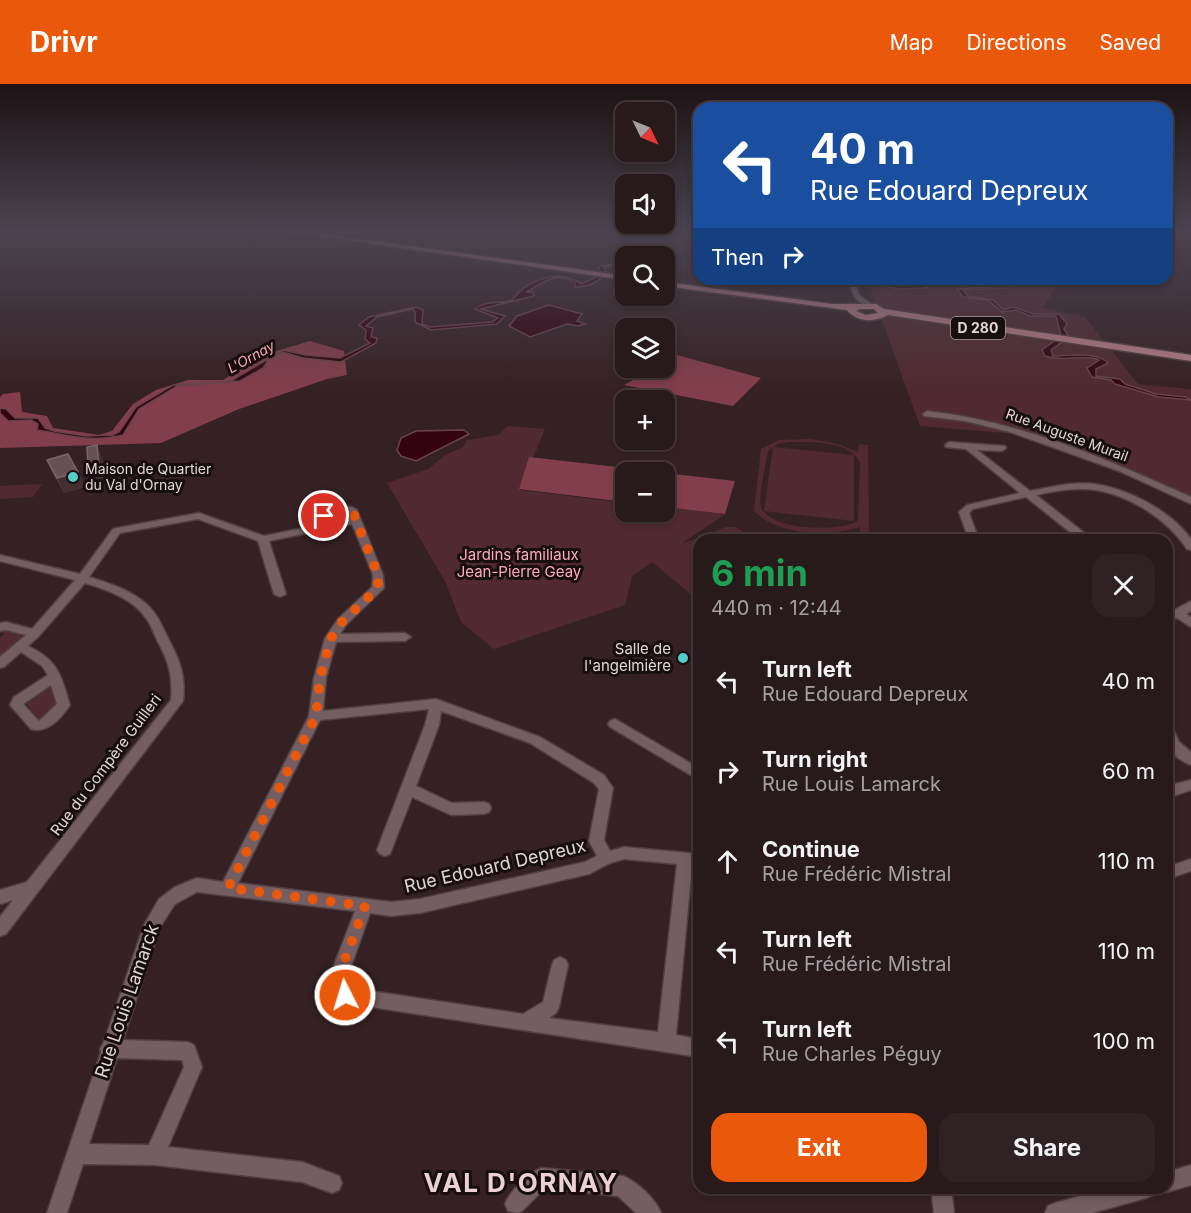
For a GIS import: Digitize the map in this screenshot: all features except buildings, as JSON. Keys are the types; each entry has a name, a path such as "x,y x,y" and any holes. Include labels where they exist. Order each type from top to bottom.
{"main road":[{"path":"675,286 831,307 871,306 882,314"},
{"path":"856,307 865,317 882,314"},
{"name":"D 280","path":"882,314 1191,358"}],"street":[{"path":"851,285 856,307"},
{"name":"Rue Auguste Murail","path":"927,414 981,420 1013,430 1122,469 1191,501"},
{"path":"949,445 1002,448"},
{"path":"968,447 1078,534"},
{"path":"972,534 964,512 970,507 1082,486 1097,487 1149,509 1180,530 1191,547"},
{"path":"228,888 316,716 320,678 331,638 342,622 378,588 378,575 352,510 334,510 324,516 323,527"},
{"path":"0,663 35,633 81,580 117,531 199,516 209,517 249,536 263,539 356,520"},
{"path":"263,539 280,594"},
{"name":"Rue du Compère Guilleri","path":"0,558 125,594 148,611 180,676 177,701 0,929"},
{"path":"1173,616 1191,605"},
{"path":"1179,614 1191,623"},
{"path":"0,627 6,626 35,633"},
{"path":"331,638 405,637"},
{"path":"20,647 44,658 52,667 55,677"},
{"path":"316,716 436,704 535,740 599,778 606,788 596,841 606,858"},
{"path":"385,850 432,725 436,704"},
{"path":"615,724 693,771"},
{"path":"1173,743 1191,760"},
{"path":"1173,790 1191,785"},
{"path":"407,789 451,809 484,808"},
{"name":"Rue Edouard Depreux","path":"228,888 391,909 420,906 589,868 606,858 624,853 692,859"},
{"path":"666,1042 692,859"},
{"path":"1173,871 1191,865"},
{"name":"Rue Louis Lamarck","path":"57,1213 109,1049 152,925 165,902 177,891 197,885 228,888"},
{"path":"0,897 19,893 35,886"},
{"path":"365,906 338,978 345,995 693,1046"},
{"path":"525,1023 550,1007 560,964"},
{"path":"109,1049 188,1051 193,1067 155,1155"},
{"path":"77,1154 155,1155 302,1172 332,1183"},
{"path":"1173,1180 1191,1175"},
{"path":"515,1204 541,1178 623,1186 651,1213"},
{"path":"942,1194 944,1213"},
{"path":"1055,1213 1124,1194"}],"green space":[{"path":"869,285 1057,285 1043,308 1085,317 1138,384 1191,389 1191,500 1017,434 920,426"},
{"name":"Jardins familiaux Jean-Pierre Geay","path":"507,426 545,429 520,490 615,502 615,522 675,522 675,508 725,514 681,544 693,540 693,596 652,562 632,576 625,605 494,649 461,622 445,581 387,483 428,469 445,455 463,447 467,440 499,435"},
{"path":"811,439 838,444 858,452 859,444 868,445 869,534 860,534 860,527 819,533 790,530 764,519 754,511 761,449 779,440","holes":["789,442 839,446 855,455 860,462 858,521 837,527 806,527 777,521 767,515 760,502 768,451 778,444"]},
{"path":"773,447 854,455 854,521 764,511"},
{"path":"42,484 33,497 0,499 0,486"},
{"name":"Jardins familiaux Jean-Pierre Geay","path":"727,527 736,527 746,534 708,534"},
{"path":"0,631 21,634 22,640 0,659 0,638 5,634"},
{"path":"48,688 52,688 57,705 43,719 39,719 26,703"}],"shaded area":[{"path":"529,285 538,285 526,292 533,292 534,296 481,309 505,316 497,324 431,330 415,322 413,309 377,317 366,326 373,328 371,337 377,338 376,343 341,362 303,358 283,352 269,359 263,368 240,381 177,386 139,409 123,435 100,438 70,436 37,430 38,424 31,420 8,421 0,413 0,408 6,409 15,418 38,418 45,428 54,431 86,436 113,435 119,432 136,407 173,385 231,381 283,350 340,358 370,343 365,339 366,330 359,325 369,317 416,307 423,310 422,324 430,327 492,322 498,318 475,309 484,304 512,300"},
{"path":"877,285 918,285 929,288 899,289"},
{"path":"1002,285 1007,285 1009,288 963,290 968,296 993,300 1003,310 1013,307 1034,314 1059,314 1067,324 1064,329 1069,337 1051,350 1053,356 1097,357 1108,363 1096,369 1096,376 1120,379 1125,384 1156,394 1186,397 1191,400 1159,397 1115,384 1111,380 1092,377 1087,368 1099,360 1097,359 1045,356 1042,350 1061,336 1056,316 1030,316 1016,310 1002,312 988,300 963,297 957,289 1004,286"},
{"path":"549,305 582,314 577,321 585,324 578,326 567,324 530,337 509,326 517,316"},
{"path":"310,341 344,351 347,375 327,379 239,409 161,443 0,448 0,397 3,394 20,392 22,412 47,416 53,428 99,435 112,431 133,404 156,390 188,380 223,380 266,354"},
{"path":"675,356 761,378 733,406 675,395 675,390 650,390 624,385 637,378 675,378"},
{"path":"464,430 469,434 416,461 401,456 397,450 401,438 416,431"},
{"path":"529,457 615,467 615,501 519,489"},
{"path":"675,474 735,481 725,514 675,508"}],"place":[{"name":"Maison de Quartier du Val d'Ornay","path":"73,477"},
{"name":"Salle de l'angelmière","path":"683,658"}],"district":[{"name":"VAL D'ORNAY","path":"521,1183"}],"route":[{"path":"324,516 334,510 352,510 378,575 378,588 342,622 331,638 320,678 316,716 228,888 365,906 338,978 345,995"}],"water label":[{"name":"L'Ornay","path":"251,357"}]}
